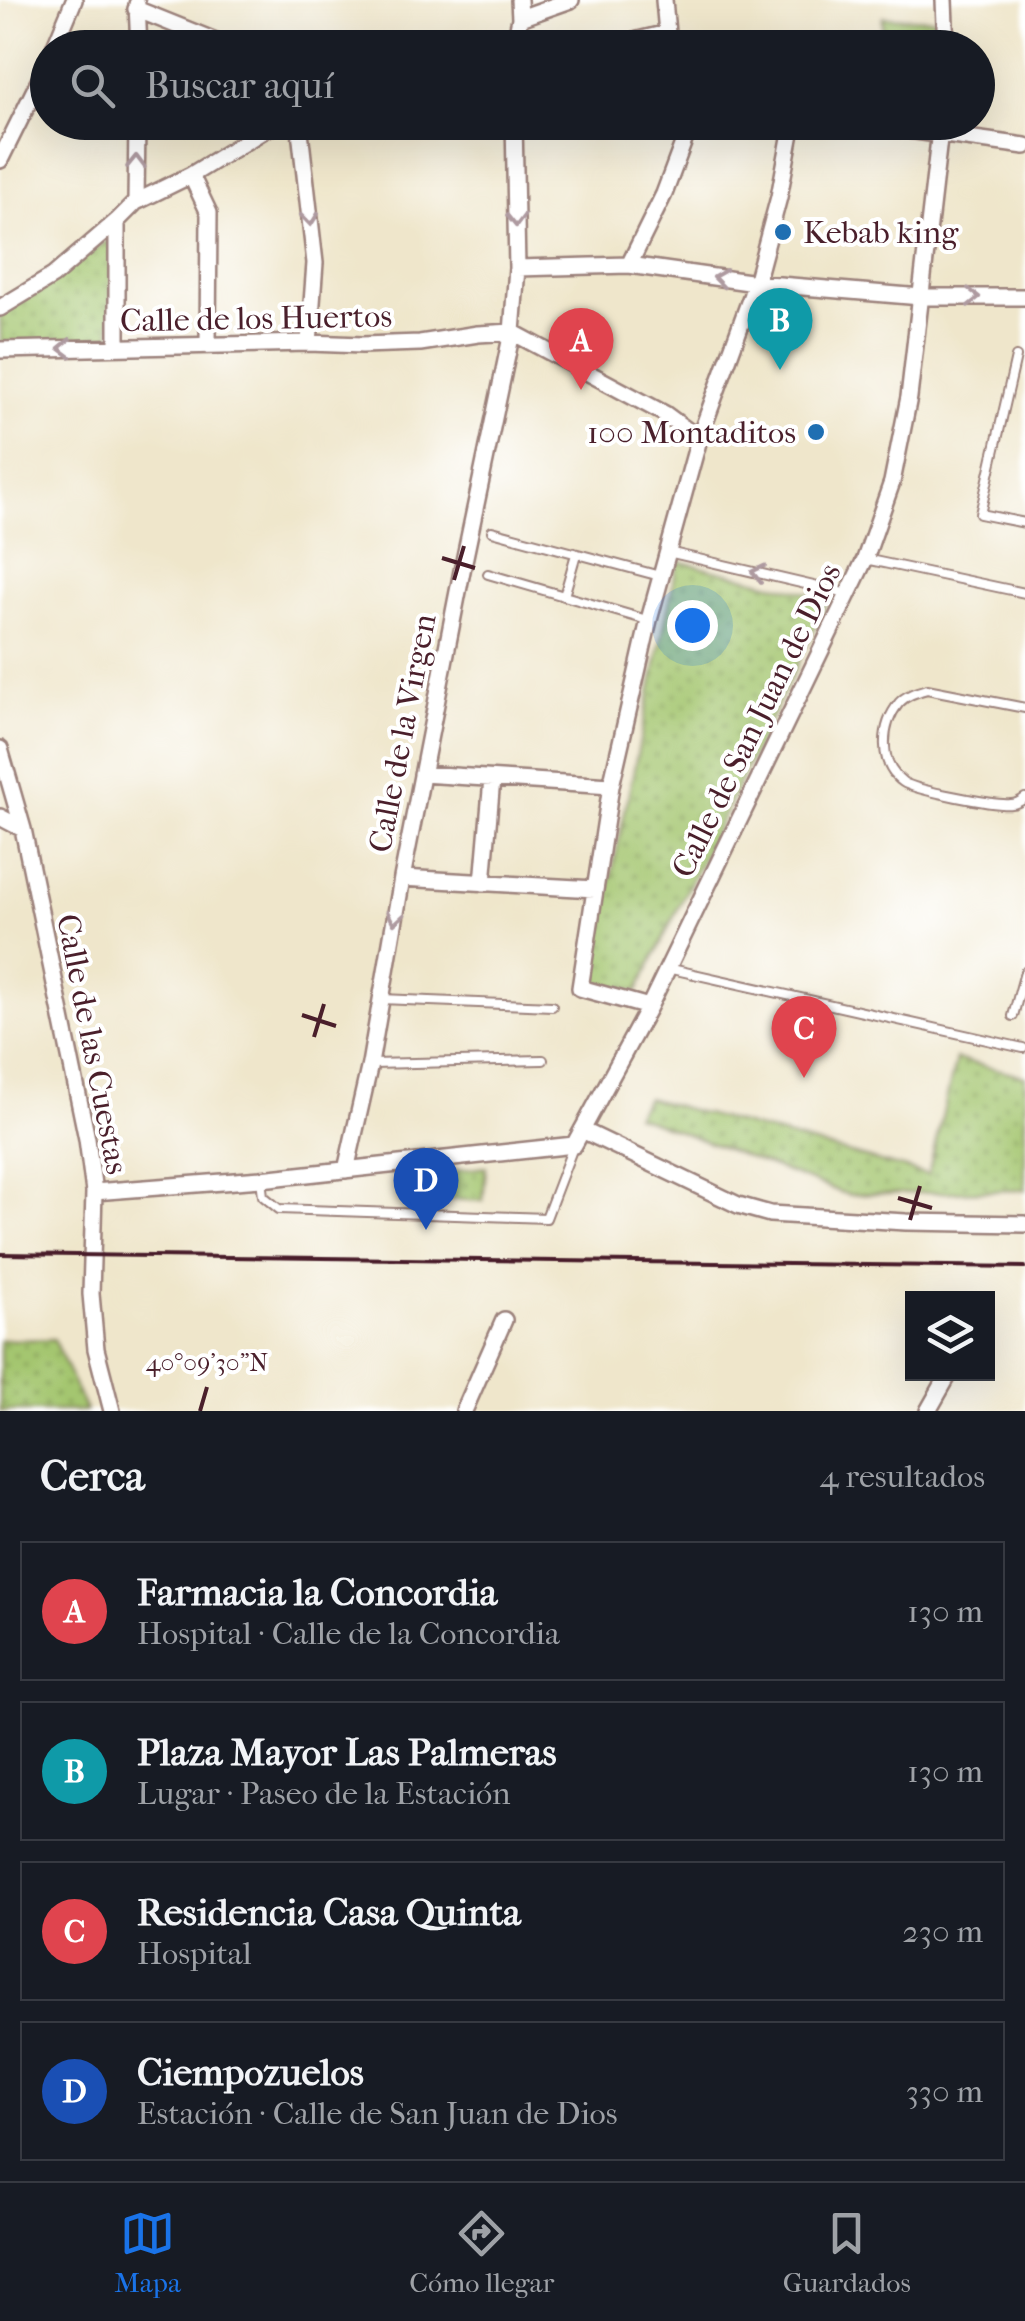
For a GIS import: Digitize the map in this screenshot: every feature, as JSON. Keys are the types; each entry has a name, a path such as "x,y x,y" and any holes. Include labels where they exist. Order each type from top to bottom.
{"street":[{"path":"62,30 74,0"},
{"path":"518,30 519,0"},
{"path":"520,18 571,0"},
{"path":"664,0 667,30"},
{"path":"944,0 945,30"},
{"path":"138,30 137,4 194,30"},
{"path":"0,160 30,100"},
{"path":"136,202 138,140"},
{"path":"0,308 53,276 136,202 191,175 248,140"},
{"path":"302,140 314,263 309,343"},
{"name":"Calle de la Virgen","path":"346,1170 512,332 517,268 514,140"},
{"path":"629,265 664,194 684,140"},
{"path":"649,1007 580,988 611,786 660,576 699,438 756,283 790,140"},
{"name":"Calle de San Juan de Dios","path":"578,1138 649,1007 865,559 892,482 909,397 939,140"},
{"path":"995,140 1025,146"},
{"path":"191,175 209,214 208,346"},
{"path":"117,221 118,348"},
{"path":"517,268 629,265 756,283 922,297 1025,297"},
{"path":"512,332 665,414 699,438"},
{"name":"Calle de los Huertos","path":"0,350 420,343 512,332"},
{"name":"Calle de las Cuestas","path":"0,750 23,829 77,1085 94,1192 92,1312 96,1350 112,1411"},
{"path":"422,774 611,786"},
{"path":"484,883 492,778"},
{"path":"0,818 23,829"},
{"path":"402,878 595,889"},
{"path":"94,1192 346,1170 578,1138 738,1205 770,1214 1025,1224"},
{"path":"464,1411 504,1320"},
{"path":"928,1411 945,1381"}],"lane":[{"path":"1016,357 980,514 1025,523"},
{"path":"492,531 660,576"},
{"path":"667,552 848,594"},
{"path":"564,596 576,554"},
{"path":"865,559 1025,593"},
{"path":"488,574 649,620"},
{"path":"1024,801 1012,804 932,793 902,782 886,760 884,746 889,721 900,701 927,689 1025,708"},
{"path":"667,968 1023,1048"},
{"path":"1014,1016 1025,972"},
{"path":"381,999 552,1006"},
{"path":"370,1064 542,1060"},
{"name":"Calle de San Juan de Dios","path":"261,1179 263,1196 279,1209 546,1218 578,1138"}],"green space":[{"path":"883,17 940,19 940,30 882,30"},
{"path":"111,238 111,337 1,343 0,314"},
{"path":"678,561 830,598 637,992 589,981"},
{"path":"956,1059 1025,1076 1025,1190 848,1195 635,1115 647,1098 928,1175"},
{"path":"486,1167 483,1201 445,1199 445,1172"},
{"path":"54,1339 86,1411 0,1411 0,1340"}],"railway":[{"path":"0,1254 1025,1267"}],"place":[{"name":"Kebab king","path":"783,232"},
{"name":"Plaza Mayor Las Palmeras","path":"780,370"},
{"name":"Farmacia la Concordia","path":"581,390"},
{"name":"100 Montaditos","path":"816,432"},
{"name":"Residencia Casa Quinta","path":"804,1078"},
{"name":"Ciempozuelos","path":"426,1230"}]}
